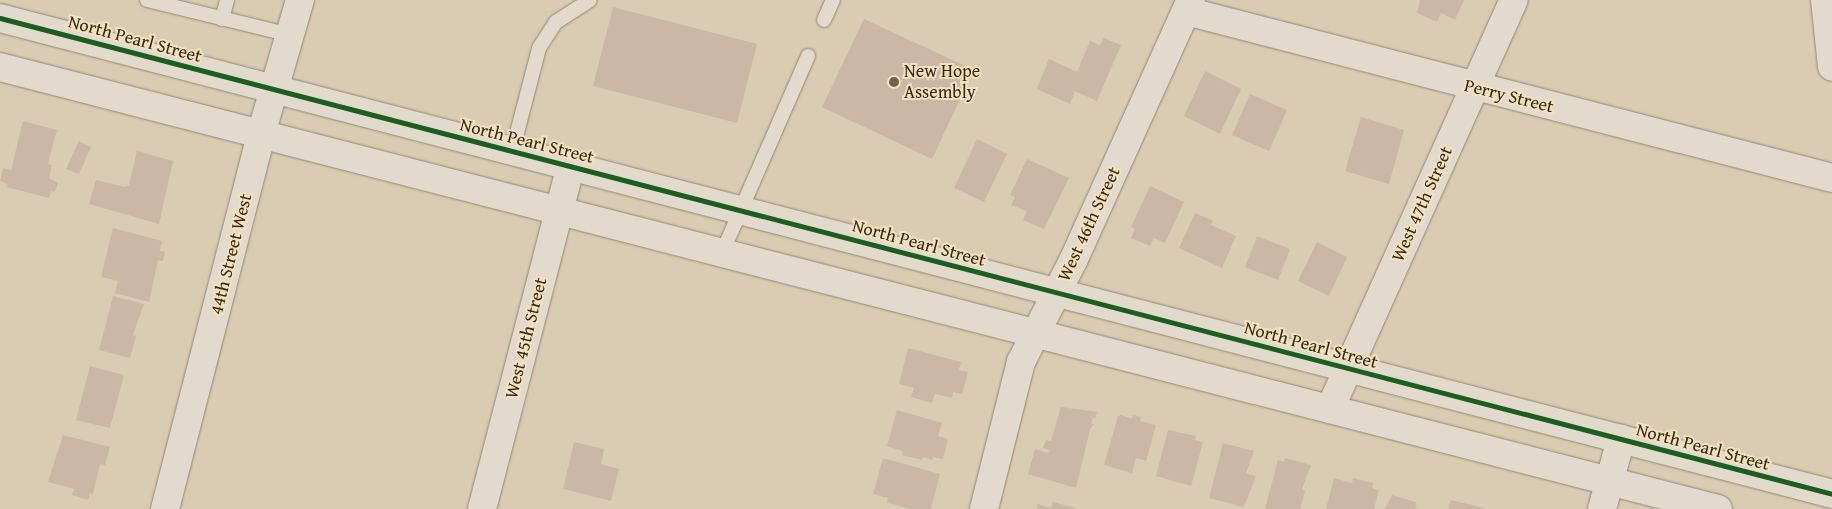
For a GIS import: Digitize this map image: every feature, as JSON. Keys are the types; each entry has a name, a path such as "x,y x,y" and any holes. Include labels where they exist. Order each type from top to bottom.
{"street":[{"name":"44th Street West","path":"165,509 261,134 300,0"},
{"name":"West 47th Street","path":"1330,409 1514,0"},
{"path":"1825,0 1832,67"},
{"name":"Perry Street","path":"1189,6 1474,87 1832,178"},
{"name":"West 46th Street","path":"984,509 1021,362 1057,293 1189,6"},
{"name":"North Pearl Street","path":"0,18 1832,494"},
{"path":"0,66 1718,509"},
{"name":"West 45th Street","path":"482,509 571,166"},
{"path":"1602,509 1622,440"}],"lane":[{"path":"148,0 291,35"},
{"path":"222,18 227,0"},
{"path":"512,152 539,48 556,22 590,0"},
{"path":"824,20 834,0"},
{"path":"722,253 738,210 808,56"}],"building":[{"path":"1420,0 1464,0 1455,20 1441,13 1437,22 1417,13"},
{"path":"613,7 757,44 737,123 593,86"},
{"path":"864,19 974,70 932,159 822,107"},
{"path":"1104,38 1121,45 1097,101 1075,91 1070,104 1037,89 1049,59 1077,72 1090,41 1100,45"},
{"path":"1205,71 1241,89 1220,134 1184,116"},
{"path":"1250,94 1287,110 1269,151 1232,135"},
{"path":"1361,117 1404,130 1389,184 1345,171"},
{"path":"23,121 57,130 48,164 52,165 49,178 58,183 55,192 51,191 49,198 7,187 8,184 0,181 3,168 11,170"},
{"path":"977,139 1007,154 984,202 954,188"},
{"path":"79,141 91,147 79,174 66,169"},
{"path":"137,151 173,161 159,224 89,204 96,180 125,187 129,185"},
{"path":"1027,159 1069,178 1044,229 1023,220 1027,211 1011,205 1015,197 1010,195"},
{"path":"1150,186 1184,202 1165,243 1154,238 1150,246 1131,238 1135,229 1131,227"},
{"path":"1195,213 1213,221 1211,225 1236,236 1222,268 1179,248"},
{"path":"113,228 162,241 160,251 165,252 163,261 158,260 149,302 115,293 118,281 101,277"},
{"path":"1257,236 1290,249 1278,280 1245,267"},
{"path":"1317,242 1347,257 1329,296 1298,281"},
{"path":"113,296 144,304 133,335 136,336 130,358 99,350"},
{"path":"908,348 961,362 959,370 968,372 962,394 953,392 952,398 935,394 932,403 911,397 914,388 899,384"},
{"path":"90,366 124,375 110,428 76,420"},
{"path":"1061,407 1097,412 1091,424 1094,424 1090,429 1076,488 1028,474 1035,449 1048,453 1049,450 1043,448 1046,440 1051,441"},
{"path":"897,410 942,423 938,436 948,439 943,459 933,457 932,460 923,457 922,460 902,455 903,451 887,446"},
{"path":"1121,415 1132,419 1133,415 1141,417 1140,421 1156,425 1146,461 1136,458 1132,473 1104,465 1118,416"},
{"path":"1168,430 1196,436 1195,440 1203,442 1191,486 1156,476"},
{"path":"63,435 110,447 105,465 100,464 93,494 90,493 88,500 72,495 74,489 48,482"},
{"path":"574,442 604,449 601,464 619,469 611,501 563,489"},
{"path":"1223,443 1254,451 1246,473 1256,476 1244,507 1209,498"},
{"path":"883,458 940,474 931,509 911,509 887,503 888,498 873,494"},
{"path":"1285,458 1311,465 1302,489 1305,491 1300,509 1265,509 1278,460 1284,462"},
{"path":"1334,478 1352,483 1353,478 1373,483 1372,488 1379,490 1374,509 1326,509"},
{"path":"1392,495 1416,502 1415,507 1419,509 1385,509"},
{"path":"1451,500 1483,508 1483,509 1448,509"},
{"path":"1053,502 1075,509 1037,509 1038,504 1051,508"}],"cycle path":[{"path":"0,18 1832,494"}],"place":[{"name":"New Hope Assembly","path":"894,82"}]}
